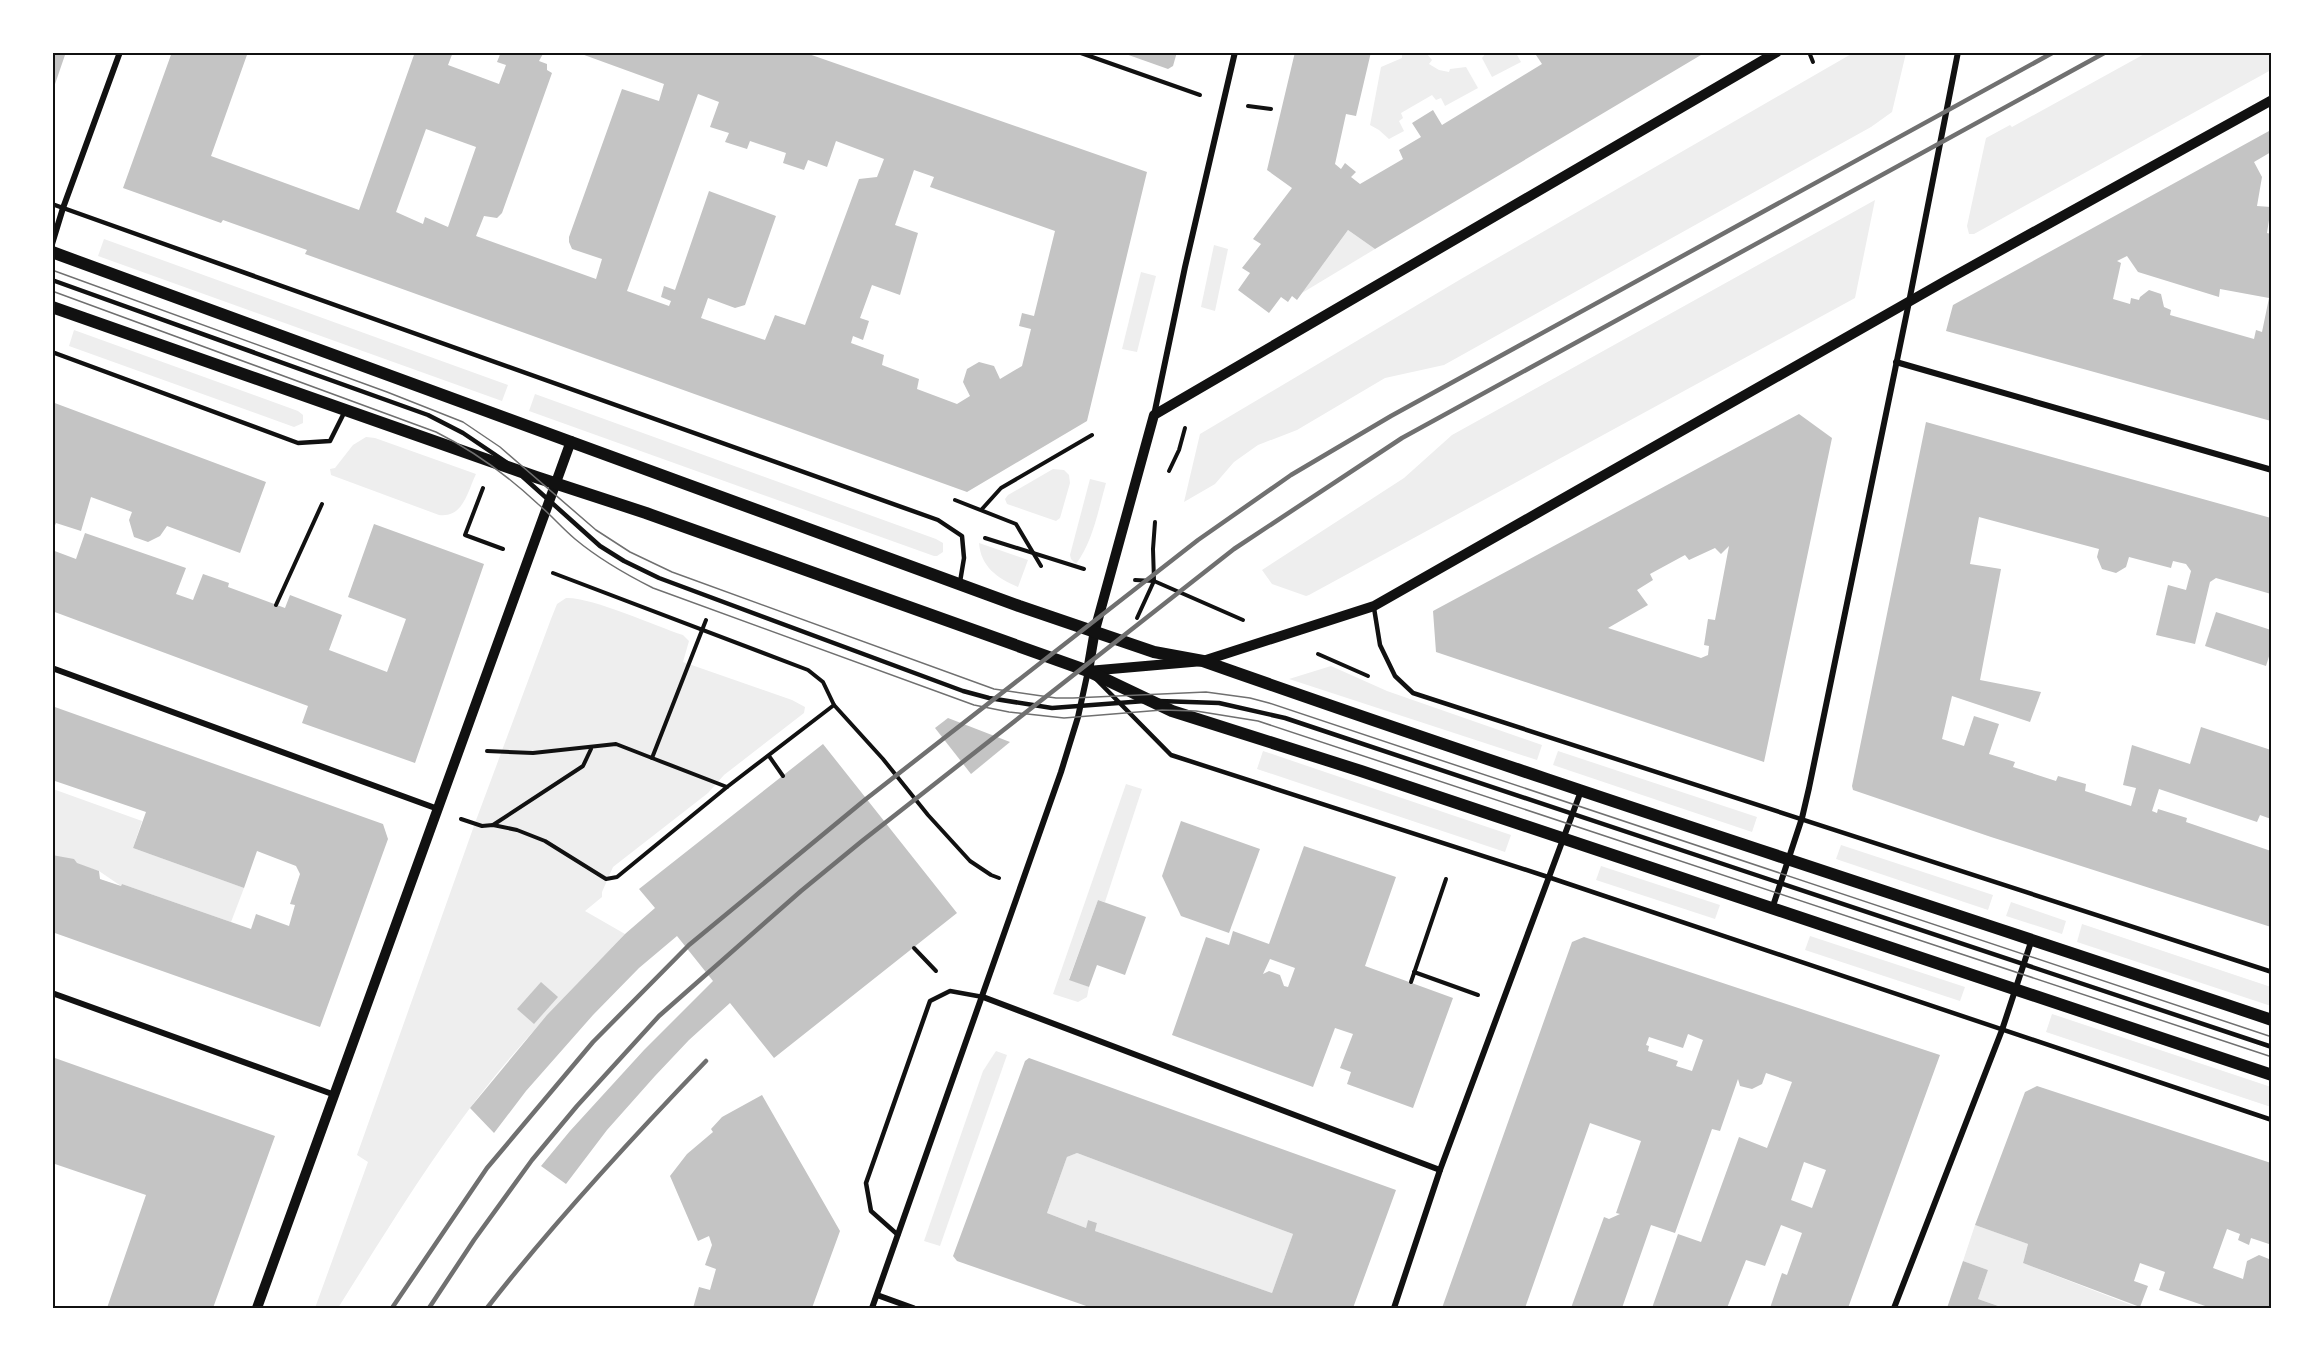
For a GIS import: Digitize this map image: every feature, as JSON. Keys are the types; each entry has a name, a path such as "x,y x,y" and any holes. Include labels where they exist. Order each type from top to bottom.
{"main road":[{"path":"52,252 960,584 1154,652 1203,661 1581,792 2032,939 2271,1020"},
{"path":"52,307 646,513 1088,671 1172,711 1562,838 2271,1075"}],"street":[{"path":"52,244 120,52"},
{"path":"872,1308 983,997 1061,772 1081,706 1095,630 1154,415 1187,256 1235,52"},
{"path":"1154,415 1777,52"},
{"path":"1773,909 1802,818 1909,302 1958,52"},
{"path":"1088,671 1203,661 1374,606 1909,302 2271,100"},
{"path":"1896,362 2271,470"},
{"path":"257,1308 571,441"},
{"path":"52,668 438,809"},
{"path":"1394,1308 1440,1170 1581,792"},
{"path":"1894,1308 2002,1030 2032,939"},
{"path":"52,993 334,1095"},
{"path":"983,997 1440,1170"},
{"path":"877,1295 913,1308"}],"lane":[{"path":"52,204 938,520 962,536 964,558 960,584"},
{"path":"52,280 428,416 497,454 600,546 624,561 696,593 963,691 989,698 1052,708 1151,701 1219,703 1261,712 2271,1047"},
{"path":"52,352 298,443 330,441 345,410"},
{"path":"1374,606 1380,645 1395,676 1413,693 2271,972"},
{"path":"1088,671 1172,755 1548,877 2271,1120"},
{"path":"898,1235 871,1211 867,1183 930,1001 950,991 983,997"}],"path":[{"path":"1078,52 1223,102 1271,109"},
{"path":"1809,52 1813,62"},
{"path":"982,509 1001,488 1092,435"},
{"path":"486,479 465,536 506,551"},
{"path":"276,605 322,504"},
{"path":"962,536 978,536 1110,576 1155,581 1251,623"},
{"path":"549,571 808,670 823,682 834,705 883,759 927,815 970,861 991,875 1020,886"},
{"path":"652,758 707,617"},
{"path":"1310,649 1376,680 1395,676"},
{"path":"438,809 482,826 493,825 517,830 545,841 606,879 617,877 727,787 834,705"},
{"path":"462,743 483,751 513,753 591,748 616,744 727,787"},
{"path":"493,825 583,766 591,748"},
{"path":"769,756 783,776"},
{"path":"1411,982 1446,879"},
{"path":"914,948 922,958"},
{"path":"1414,972 1456,988"}],"shaded area":[{"path":"2148,52 2271,53 2271,70 1974,234 1969,234 1967,226 1986,138 2010,125 2012,127"},
{"path":"1402,53 1426,53 1432,60 1429,64 1439,70 1449,72 1450,69 1466,67 1478,88 1445,106 1441,98 1436,100 1432,95 1401,113 1403,118 1399,121 1404,131 1389,139 1370,125 1381,67 1402,58"},
{"path":"1486,53 1516,53 1521,62 1492,77 1482,58"},
{"path":"1853,53 1906,53 1892,112 1871,127 1444,365 1385,378 1297,430 1258,445 1234,462 1215,484 1184,502 1200,434 1461,279"},
{"path":"1875,200 1855,298 1309,595 1306,596 1272,584 1262,570 1404,478 1452,435"},
{"path":"1348,230 1375,249 1302,293"},
{"path":"104,239 508,385 502,401 98,256"},
{"path":"1214,245 1228,249 1215,311 1201,307"},
{"path":"1141,272 1156,276 1137,352 1122,349"},
{"path":"74,330 298,411 303,415 303,423 294,427 69,346"},
{"path":"535,394 936,539 943,543 943,552 934,556 529,411"},
{"path":"366,437 375,438 476,474 463,503 454,513 439,515 331,475 330,469 335,468 353,445"},
{"path":"1053,469 1064,470 1069,475 1070,483 1060,518 1056,521 1007,504 1005,499 1008,495"},
{"path":"1090,479 1106,483 1091,536 1076,564 1070,555"},
{"path":"979,543 1028,560 1018,587 991,571 983,559"},
{"path":"566,598 607,607 683,635 689,641 683,662 792,700 805,707 804,713 724,775 708,793 613,867 602,897 585,911 625,934 529,1036 476,1100 422,1176 338,1308 315,1308 368,1162 357,1155 475,823 551,619 557,604"},
{"path":"1331,666 1387,691 1542,745 1537,760 1289,679"},
{"path":"1263,751 1511,835 1505,852 1257,769"},
{"path":"1558,751 1757,817 1752,832 1553,765"},
{"path":"1126,784 1142,789 1105,902 1098,900 1069,979 1089,987 1087,997 1078,1002 1053,994"},
{"path":"53,789 142,821 133,848 244,888 231,922 122,884 121,886 99,871 53,856"},
{"path":"1841,845 1993,895 1988,910 1836,859"},
{"path":"1601,866 1720,905 1715,919 1596,880"},
{"path":"2011,902 2066,921 2062,934 2006,916"},
{"path":"2082,924 2271,987 2271,1006 2077,942"},
{"path":"1810,936 1965,987 1960,1001 1805,950"},
{"path":"2052,1014 2271,1087 2271,1107 2046,1032"},
{"path":"996,1051 1007,1055 940,1246 924,1241 983,1071"},
{"path":"1077,1153 1293,1234 1272,1293 1095,1231 1097,1223 1088,1220 1086,1228 1047,1213 1067,1157"},
{"path":"1975,1225 2028,1244 2023,1263 2139,1308 2005,1308 1978,1299 1988,1270 1963,1261"}],"building":[{"path":"52,52 66,52 53,90 52,90"},
{"path":"172,52 248,52 211,156 359,210 415,52 453,52 448,65 499,84 506,65 497,62 501,52 544,52 539,61 547,64 547,70 552,73 502,213 497,218 484,216 476,236 596,279 602,259 572,249 569,237 622,89 659,101 664,84 576,52 803,52 1147,172 1087,421 967,492 305,254 307,250 223,220 221,223 123,188","holes":["698,94 719,102 710,127 729,133 725,142 747,149 750,141 786,153 783,163 804,170 808,160 827,167 836,141 884,159 877,177 859,179 805,325 775,315 765,340 701,318 708,298 735,308 745,305 776,216 709,191 675,290 664,286 661,297 671,301 669,306 627,291","426,129 476,147 448,227 425,217 423,224 396,212","914,170 934,177 930,187 1055,231 1034,316 1022,313 1019,326 1031,329 1022,366 1000,379 994,366 979,362 967,369 963,382 970,396 957,404 917,389 919,379 882,365 884,355 851,343 853,336 863,340 869,321 860,318 872,285 900,295 918,233 895,225"]},
{"path":"1120,52 1177,52 1173,66 1168,69"},
{"path":"1295,52 1371,52 1356,116 1346,114 1335,164 1341,169 1345,163 1356,172 1351,177 1360,184 1403,159 1399,150 1421,137 1412,123 1433,110 1442,125 1542,64 1534,52 1706,52 1375,249 1348,230 1297,300 1292,296 1288,302 1281,297 1269,313 1238,290 1250,273 1242,268 1261,244 1253,239 1292,188 1267,170"},
{"path":"2269,131 2271,152 2254,162 2262,177 2257,206 2271,207 2267,233 2271,234 2271,421 1946,331 1953,305","holes":["2127,256 2138,272 2219,297 2220,289 2269,298 2262,332 2256,330 2254,339 2170,315 2171,310 2164,307 2161,294 2149,290 2139,300 2131,298 2130,304 2113,299 2121,263 2117,261"]},
{"path":"52,402 266,482 240,553 167,526 160,536 148,542 134,537 129,520 132,512 91,497 81,531 56,523 52,532"},
{"path":"1799,414 1832,438 1764,762 1436,652 1433,611","holes":["1729,546 1715,620 1708,619 1704,645 1709,646 1708,655 1701,658 1608,628 1648,605 1637,590 1653,580 1650,574 1685,555 1689,560 1715,548 1721,554"]},
{"path":"1926,422 2271,518 2271,594 2216,578 2210,582 2195,644 2156,635 2168,585 2186,590 2191,571 2186,564 2173,561 2171,568 2129,557 2126,567 2116,573 2102,569 2097,557 2099,549 1979,517 1970,564 2001,569 1980,680 2041,692 2030,722 1952,696 1942,739 1964,746 1974,716 1999,724 1989,754 2015,762 2013,767 2056,781 2058,776 2086,784 2085,791 2131,806 2136,788 2123,785 2132,745 2190,764 2201,727 2271,750 2271,819 2260,815 2257,822 2159,789 2152,811 2157,813 2158,809 2187,818 2186,822 2271,851 2271,927 1853,790"},
{"path":"374,524 484,564 415,763 302,723 308,706 52,611 52,550 76,559 85,533 186,568 176,594 193,600 203,574 229,583 228,587 285,608 290,595 342,615 329,650 387,672 406,619 348,597"},
{"path":"2216,612 2271,630 2271,650 2266,666 2205,646"},
{"path":"52,706 383,824 388,839 320,1027 52,932 52,855 74,859 77,863 99,871 100,879 121,886 122,884 251,929 256,914 289,926 295,905 290,904 300,874 296,866 257,851 244,888 133,848 146,812 52,780"},
{"path":"948,718 1010,742 971,774 935,728"},
{"path":"823,744 957,913 774,1058 730,1003 689,1040 655,1076 607,1130 566,1184 541,1166 644,1050 713,981 677,936 639,968 593,1015 526,1091 494,1133 470,1108 547,1015 625,934 655,908 639,889"},
{"path":"1181,821 1260,849 1229,933 1181,916 1162,876"},
{"path":"1304,846 1396,877 1365,966 1453,998 1413,1108 1347,1084 1351,1072 1340,1068 1353,1034 1335,1028 1313,1087 1172,1035 1206,937 1229,945 1233,931 1269,944","holes":["1270,959 1295,968 1288,987 1284,986 1280,975 1269,971 1263,974"]},
{"path":"1098,900 1146,917 1125,975 1097,965 1089,987 1069,980"},
{"path":"1584,937 1940,1055 1848,1308 1770,1308 1782,1273 1787,1275 1802,1233 1781,1225 1765,1266 1746,1260 1727,1308 1652,1308 1678,1234 1701,1242 1739,1137 1767,1148 1792,1082 1766,1073 1762,1084 1752,1089 1740,1086 1738,1079 1720,1131 1712,1129 1675,1233 1651,1225 1622,1308 1571,1308 1604,1217 1609,1219 1620,1214 1616,1213 1641,1141 1590,1123 1525,1308 1442,1308 1572,942","holes":["1688,1034 1703,1040 1692,1071 1676,1066 1678,1061 1648,1051 1649,1046 1646,1045 1649,1037 1683,1048","1804,1162 1826,1170 1812,1208 1791,1200"]},
{"path":"541,982 558,997 534,1024 517,1009"},
{"path":"52,1057 275,1136 213,1308 107,1308 146,1195 52,1163"},
{"path":"1029,1058 1396,1190 1353,1308 1092,1308 957,1261 953,1256 1025,1061","holes":["1077,1153 1293,1234 1272,1293 1095,1231 1097,1223 1088,1220 1086,1228 1047,1213 1067,1157"]},
{"path":"2037,1086 2271,1163 2271,1249 2269,1244 2251,1238 2249,1245 2238,1240 2240,1234 2227,1229 2213,1268 2243,1279 2247,1261 2259,1255 2269,1259 2271,1253 2271,1308 2211,1308 2159,1290 2165,1272 2140,1263 2134,1281 2148,1286 2140,1307 2023,1263 2028,1244 1975,1225 2025,1092"},
{"path":"762,1095 840,1231 812,1308 693,1308 699,1287 710,1290 716,1269 705,1265 712,1245 709,1236 698,1241 670,1176 687,1154 713,1132 711,1129 722,1117"},
{"path":"1963,1261 1988,1270 1978,1299 2004,1308 1947,1308"}],"tram line":[{"path":"52,270 463,422 500,447 596,530 630,552 672,572 994,689 1056,698 1206,692 1269,703 2272,1037"},
{"path":"52,291 436,432 477,455 502,473 593,553 653,588 974,705 1009,712 1064,718 1162,710 1196,711 1258,721 2272,1057"}],"railway":[{"path":"392,1308 487,1168 593,1042 689,945 866,799 1198,540 1291,475 1391,416 2054,52"},
{"path":"429,1308 474,1240 532,1160 577,1106 659,1016 801,891 862,841 1234,549 1402,438 2106,52"},
{"path":"487,1308 593,1182 706,1061"}]}
